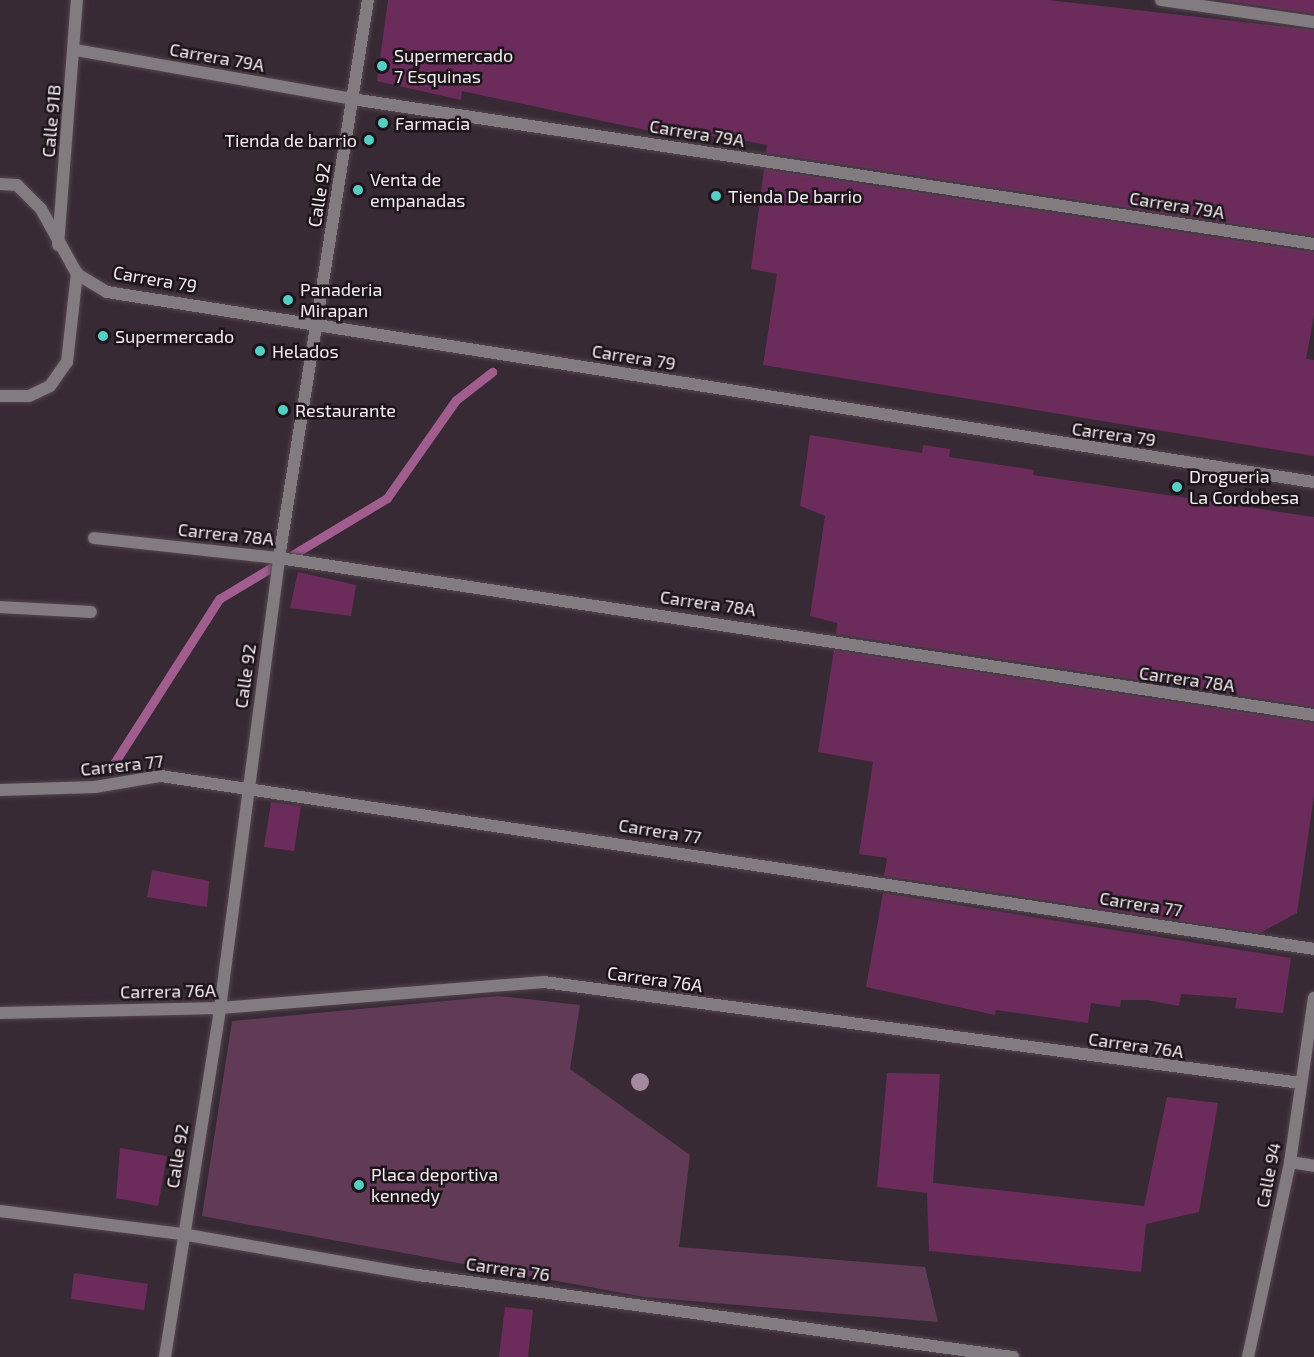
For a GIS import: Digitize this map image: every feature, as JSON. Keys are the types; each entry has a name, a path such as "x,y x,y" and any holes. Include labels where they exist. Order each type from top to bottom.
{"street":[{"name":"Calle 91B","path":"58,245 78,0"},
{"name":"Calle 92","path":"165,1357 182,1234 220,1008 279,558 368,0"},
{"path":"1161,0 1314,22"},
{"name":"Carrera 79A","path":"75,50 352,99 1314,244"},
{"name":"Carrera 79","path":"0,184 17,185 41,209 58,245 77,273 107,292 318,322 1314,482"},
{"path":"0,396 29,396 50,386 67,362 77,273"},
{"name":"Carrera 78A","path":"94,538 279,558 1314,716"},
{"path":"0,607 91,612"},
{"name":"Carrera 77","path":"0,790 95,788 161,776 248,787 1314,949"},
{"name":"Carrera 76A","path":"0,1013 220,1008 544,982 1301,1083"},
{"name":"Calle 94","path":"1248,1357 1290,1162 1314,998"},
{"path":"1290,1162 1314,1166"},
{"name":"Carrera 76","path":"0,1211 182,1234 418,1275 1013,1357"}],"shaded area":[{"path":"498,996 580,1005 570,1069 690,1155 679,1247 925,1267 938,1322 644,1297 202,1216 232,1021"}],"building":[{"path":"388,0 1048,0 1314,30 1314,236 766,153 767,145 727,137 664,134 462,91 461,100 377,81"},
{"path":"1219,0 1314,0 1314,14"},
{"path":"764,169 1314,252 1314,315 1306,359 1314,360 1314,456 763,365 777,274 751,269"},
{"path":"810,435 922,453 923,445 950,449 949,457 1034,470 1033,475 1314,517 1314,707 836,634 837,623 810,616 825,516 800,506"},
{"path":"298,572 356,585 351,616 290,608"},
{"path":"834,650 1314,723 1314,795 1297,913 1260,933 884,876 887,858 859,854 873,762 818,752"},
{"path":"271,802 301,806 294,851 264,847"},
{"path":"152,870 209,881 207,907 147,897"},
{"path":"883,893 1291,958 1283,1013 1235,1008 1237,998 1181,994 1179,1006 1147,1000 1121,1000 1120,1007 1091,1003 1088,1023 996,1010 995,1015 866,987"},
{"path":"887,1073 940,1074 933,1183 1144,1206 1167,1097 1218,1103 1199,1212 1146,1224 1141,1272 929,1251 927,1193 877,1187"},
{"path":"120,1148 167,1156 158,1206 116,1198"},
{"path":"74,1273 148,1284 144,1310 71,1299"},
{"path":"505,1307 533,1310 528,1357 499,1357"}],"waterway":[{"path":"111,768 219,599 387,498 456,400 492,372"}],"place":[{"name":"Supermercado 7 Esquinas","path":"382,66"},
{"name":"Farmacia","path":"383,123"},
{"name":"Tienda de barrio","path":"369,140"},
{"name":"Venta de empanadas","path":"358,190"},
{"name":"Tienda De barrio","path":"716,196"},
{"name":"Panaderia Mirapan","path":"288,300"},
{"name":"Supermercado","path":"103,336"},
{"name":"Helados","path":"260,351"},
{"name":"Restaurante","path":"283,410"},
{"name":"Drogueria La Cordobesa","path":"1177,487"},
{"name":"Placa deportiva kennedy","path":"359,1185"}]}
